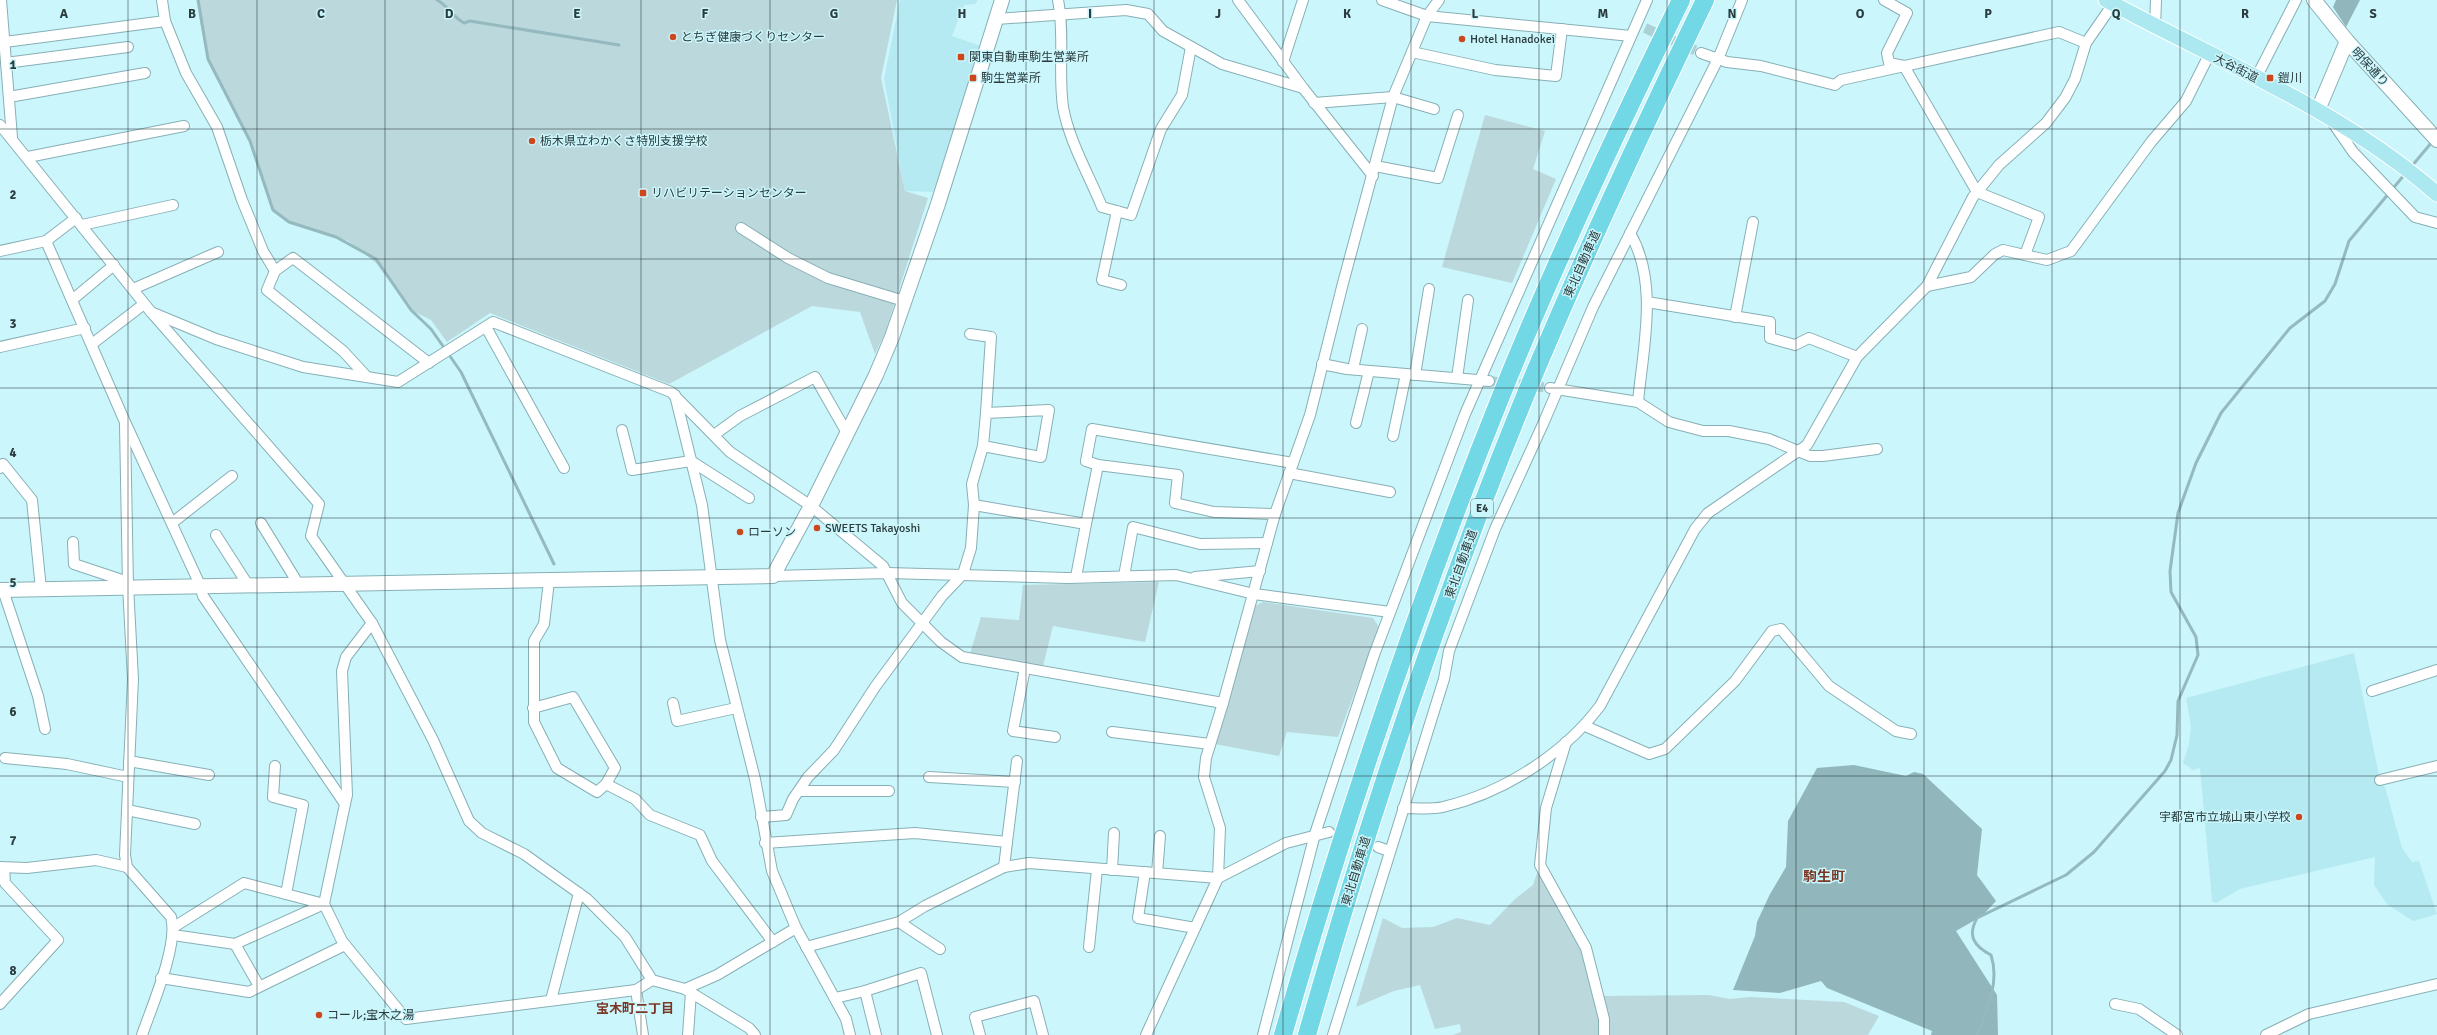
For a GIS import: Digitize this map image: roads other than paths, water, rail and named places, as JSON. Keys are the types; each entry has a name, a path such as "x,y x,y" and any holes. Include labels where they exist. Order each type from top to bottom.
{"highway":[{"name":"東北自動車道","path":"1283,1035 1345,827 1397,671 1446,536 1502,394 1548,285 1610,148 1681,0"},
{"name":"東北自動車道","path":"1307,1035 1370,824 1419,678 1472,534 1523,402 1568,296 1624,170 1705,0"}],"main road":[{"name":"大谷街道","path":"2109,2 2324,114 2405,166 2437,194"}],"street":[{"path":"1,0 3,49 6,64 12,136"},
{"path":"162,0 165,21 186,73 217,128 242,200 263,251 275,271"},
{"path":"773,576 811,506 876,375 938,204 1002,0"},
{"path":"1058,0 1061,16 1063,106 1067,124 1102,207 1131,215 1161,129 1182,96 1192,47"},
{"path":"1238,0 1314,103 1374,171 1438,178 1458,115"},
{"path":"1283,62 1302,0"},
{"path":"1382,0 1395,2 1427,16 1631,36"},
{"path":"1146,1035 1218,878 1220,828 1204,777 1206,758 1223,704 1275,514 1310,415 1322,364 1393,97 1427,16 1438,0"},
{"path":"1263,1035 1315,834 1390,612 1485,380 1631,36 1640,26 1647,0"},
{"path":"1333,1035 1389,851 1444,679 1449,651 1495,529 1554,389 1593,307 1718,59 1742,0"},
{"path":"1884,0 1907,13 1886,53 1890,63 1904,66 1977,192 2039,217 2025,255"},
{"path":"2155,27 2156,0"},
{"path":"2256,78 2296,0"},
{"name":"明保通り","path":"2314,0 2347,41 2433,135"},
{"path":"1403,808 1442,807 1468,799 1518,779 1585,726 1600,706 1695,529 1708,513 1807,445 1857,357 1927,286 1977,192 1999,165 2046,123 2065,98 2075,79 2086,43 2109,2"},
{"path":"996,19 1061,16 1126,10 1148,14 1163,31 1222,64 1303,88"},
{"path":"3,49 165,21"},
{"path":"1412,52 1495,70 1556,76 1562,29"},
{"path":"1701,53 1718,59 1761,66 1835,86 1841,80 2059,32 2086,43"},
{"path":"2347,41 2324,114 2353,152 2415,217 2437,223"},
{"path":"6,64 128,47"},
{"path":"1927,286 1971,276 1995,254 2003,250 2047,260 2071,251 2151,142 2186,101 2209,55"},
{"path":"9,97 145,73"},
{"path":"1314,103 1393,97 1434,108"},
{"path":"0,125 12,136 144,304 320,504 311,536 372,623 433,740 469,821 482,833 524,854 579,893 625,936 652,980 688,990 749,1028 755,1035"},
{"path":"28,157 184,126"},
{"path":"0,251 46,241 79,221 173,205"},
{"path":"1117,211 1102,280 1121,285"},
{"path":"1735,317 1753,222"},
{"path":"741,228 788,258 828,278 904,301"},
{"path":"1630,233 1639,249 1645,275 1647,302 1638,402"},
{"path":"46,241 125,422 200,585 203,596 346,804"},
{"path":"133,289 218,252"},
{"path":"367,377 343,351 267,290 275,271 293,258 429,363"},
{"path":"72,300 114,265"},
{"path":"1393,436 1410,375 1428,289"},
{"path":"1457,378 1468,300"},
{"path":"1647,302 1770,322 1770,338 1795,345 1809,338 1857,357"},
{"path":"92,344 144,304"},
{"path":"151,312 216,339 303,367 398,382 493,322 671,392 730,452 811,506 883,566 902,603 941,642 962,657 1223,704"},
{"path":"486,327 564,468"},
{"path":"0,347 85,328"},
{"path":"1353,369 1362,329"},
{"path":"761,817 786,815 808,777 834,750 875,687 942,596 963,574 971,548 974,505 972,484 983,446 991,337 970,334"},
{"path":"1322,364 1369,371 1485,380"},
{"path":"1356,423 1369,371"},
{"path":"714,435 740,416 815,377 847,433"},
{"path":"1554,389 1638,402 1669,422 1703,431 1729,431 1769,439 1810,456 1823,456 1877,449"},
{"path":"675,395 702,504 710,578 720,640 736,708 755,778 765,843 772,871 796,928 846,1019 850,1035"},
{"path":"983,446 1041,457 1049,410 986,413"},
{"path":"125,422 128,584 133,679 125,855 128,867 171,917 174,931 161,978 142,1035"},
{"path":"1275,514 1214,512 1175,503 1178,475 1098,465 1086,462 1092,429 1293,463"},
{"path":"622,430 632,470 691,461 749,498"},
{"path":"0,468 3,464 32,500 41,589"},
{"path":"1076,578 1098,465"},
{"path":"1289,473 1390,492"},
{"path":"172,523 232,476"},
{"path":"974,505 1086,524"},
{"path":"261,523 299,585"},
{"path":"1124,576 1133,527 1200,544 1267,543"},
{"path":"216,534 248,585"},
{"path":"73,542 74,564 128,584"},
{"path":"1187,578 1260,571"},
{"path":"45,729 38,696 1,590 128,584 344,585 887,573 1076,578 1176,575 1254,594 1390,612"},
{"path":"533,708 573,697 615,768 606,784 597,792 557,768 534,722 533,708 534,641 544,624 549,581"},
{"path":"372,623 346,656 342,671 347,795 324,904 345,945 406,1019 636,990 652,980"},
{"path":"1585,726 1649,754 1665,749 1735,681 1772,631 1781,629 1829,686 1896,730 1911,734"},
{"path":"1025,668 1013,731 1055,737"},
{"path":"2372,691 2437,670"},
{"path":"673,704 677,722 736,708"},
{"path":"1112,732 1210,744"},
{"path":"1566,742 1546,808 1540,865 1586,948 1604,1019 1604,1035"},
{"path":"5,758 68,764 128,777"},
{"path":"129,761 208,775"},
{"path":"1004,867 1017,761"},
{"path":"275,766 273,797 303,805 286,894"},
{"path":"2380,780 2437,766"},
{"path":"929,777 1015,782"},
{"path":"606,784 635,798 650,815 700,836 712,861 773,942"},
{"path":"799,791 889,791"},
{"path":"127,810 195,824"},
{"path":"806,947 899,922 925,906 1004,867 1029,863 1218,878 1286,843 1315,834 1329,832"},
{"path":"765,843 915,833 1007,842"},
{"path":"1112,870 1114,833"},
{"path":"1157,873 1160,836"},
{"path":"1378,847 1389,851"},
{"path":"0,1004 58,940 5,882 2,867 27,868 96,860 128,867"},
{"path":"1089,947 1097,868"},
{"path":"1145,872 1138,918 1195,928"},
{"path":"174,931 244,883 324,904"},
{"path":"551,1000 579,893"},
{"path":"174,931 235,944 324,904"},
{"path":"899,922 940,949"},
{"path":"688,990 796,928"},
{"path":"235,944 259,986"},
{"path":"161,978 249,992 345,945"},
{"path":"835,998 865,991 921,973 937,1035"},
{"path":"2266,1035 2309,1014 2437,984"},
{"path":"636,990 643,1035"},
{"path":"688,990 688,1035"},
{"path":"865,991 876,1035"},
{"path":"980,1035 975,1017 1034,1001 1044,1035"},
{"path":"2115,1004 2139,1009 2177,1035"}],"waterway":[{"path":"198,0 208,59 250,141 273,210 289,222 336,237 376,259 411,310 431,329 461,372 554,564"},
{"path":"437,0 464,23 470,21 619,45"},
{"path":"2411,167 2432,142"},
{"path":"1977,1035 1991,996 1994,975 1991,955 1980,948 1974,940 1973,930 1977,918 2066,875 2094,852 2165,771 2171,760 2177,735 2178,701 2198,655 2196,637 2171,592 2170,571 2178,513 2196,463 2221,413 2290,328 2325,301 2335,284 2349,241 2405,174"}],"tunnel":[{"path":"1645,28 1701,53"},
{"path":"1489,381 1550,388"},
{"path":"1329,832 1369,844"}],"place":[{"name":"とちぎ健康づくりセンター","path":"673,37"},
{"name":"Hotel Hanadokei","path":"1462,39"},
{"name":"関東自動車駒生営業所","path":"961,57"},
{"name":"駒生営業所","path":"973,78"},
{"name":"鎧川","path":"2270,78"},
{"name":"栃木県立わかくさ特別支援学校","path":"532,141"},
{"name":"リハビリテーションセンター","path":"643,193"},
{"name":"SWEETS Takayoshi","path":"817,528"},
{"name":"ローソン","path":"740,532"},
{"name":"宇都宮市立城山東小学校","path":"2299,817"},
{"name":"コール;宝木之湯","path":"319,1015"}],"district":[{"name":"駒生町","path":"1824,876"},
{"name":"宝木町二丁目","path":"635,1008"}]}
